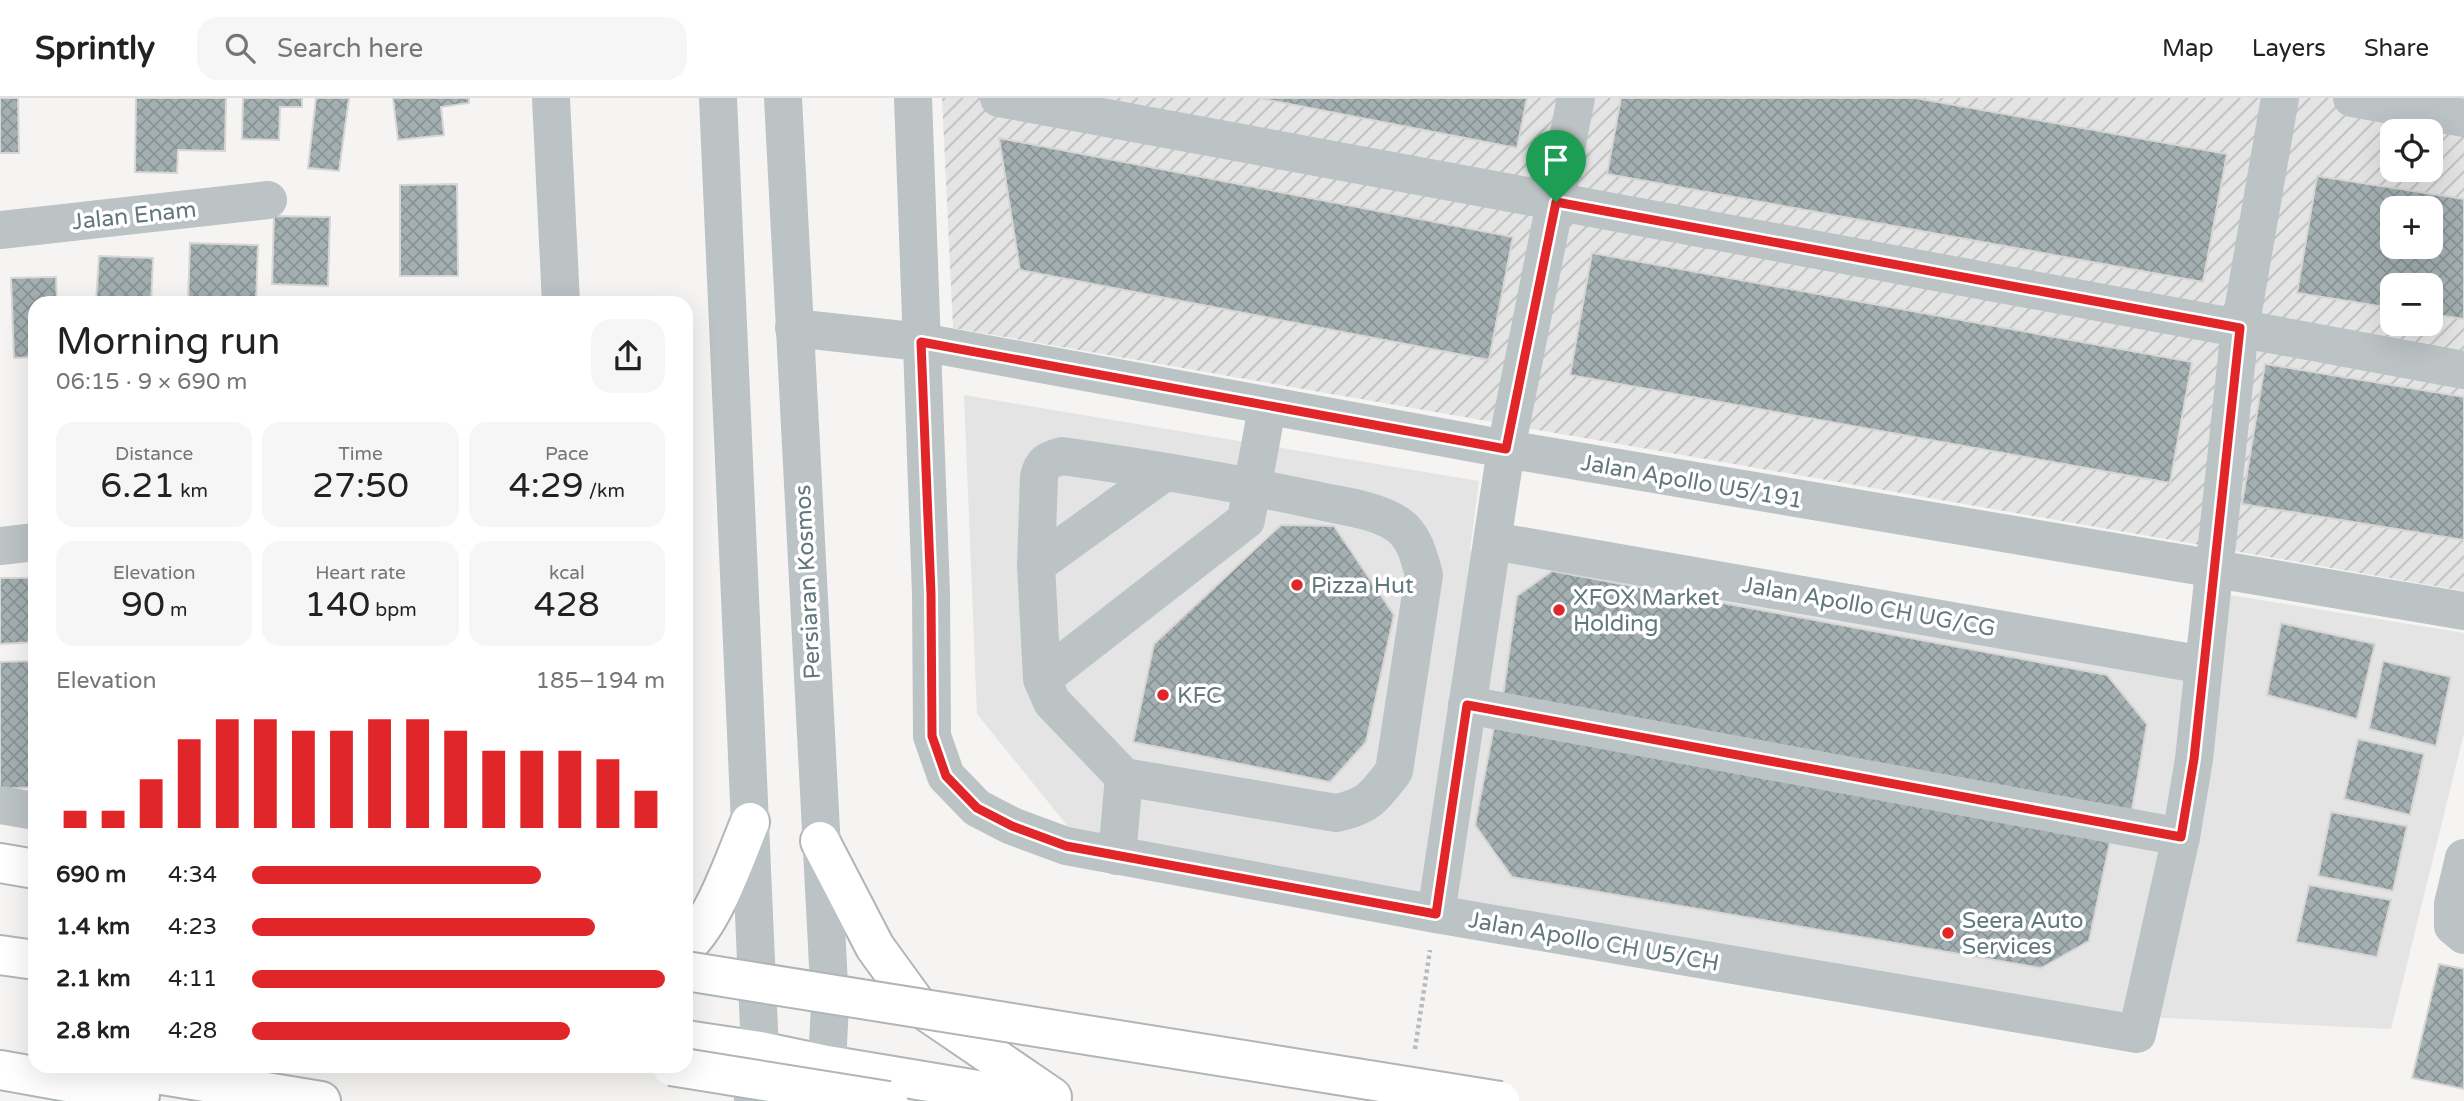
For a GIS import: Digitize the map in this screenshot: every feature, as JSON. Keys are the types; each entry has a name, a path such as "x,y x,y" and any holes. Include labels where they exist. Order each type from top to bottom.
{"highway":[{"path":"693,940 720,892 750,822"},
{"path":"820,841 875,947 918,1005 1058,1101"},
{"path":"0,863 28,868"},
{"path":"0,938 28,942"},
{"path":"0,955 28,959"},
{"path":"693,972 1500,1101"},
{"path":"693,1041 760,1051 823,1083 1044,1101"},
{"path":"0,1048 28,1053"},
{"path":"0,1070 177,1101"},
{"path":"693,1070 888,1101"},
{"path":"150,1073 321,1101"}],"street":[{"path":"551,98 561,296"},
{"path":"718,98 760,1051 753,1101"},
{"name":"Persiaran Kosmos","path":"783,98 830,1004 823,1083"},
{"path":"914,98 921,342"},
{"path":"999,98 2464,370"},
{"path":"1436,914 1506,449 1576,98"},
{"path":"1467,705 2181,837 2194,759 2240,328 2280,98"},
{"path":"2353,98 2464,118"},
{"name":"Jalan Enam","path":"0,230 268,200"},
{"name":"Jalan Apollo U5/191","path":"794,328 921,342 1506,449 2464,611"},
{"name":"Jalan Apollo CH U5/CH","path":"921,342 931,594 932,736 946,776 977,808 1012,826 1066,846 1117,856 1436,914 2137,1034 2181,837"},
{"path":"1042,679 1245,520 1267,406"},
{"path":"1062,456 1165,472 1252,486 1377,514 1399,525 1417,548 1424,575 1394,771 1376,795 1357,809 1336,813 1124,777 1052,702 1042,679 1036,565 1041,467 1047,460 1062,456"},
{"path":"1036,565 1165,472"},
{"name":"Jalan Apollo CH UG/CG","path":"1493,541 2204,665"},
{"path":"0,546 28,543"},
{"path":"1117,856 1124,777"},
{"path":"0,805 28,810"},
{"path":"2464,858 2453,904 2452,926 2464,935"}],"path":[{"path":"1414,1055 1436,914"}],"shaded area":[{"path":"942,98 2464,98 2464,591 953,328"},
{"path":"964,395 1479,481 1470,551 2217,681 2224,594 2464,633 2464,733 2391,1029 2124,1016 1074,834 977,714"}],"building":[{"path":"0,98 18,98 19,153 0,153"},
{"path":"136,98 226,98 225,151 178,150 177,173 135,172"},
{"path":"243,98 302,98 302,107 280,107 279,140 242,139"},
{"path":"316,98 349,98 339,171 308,168"},
{"path":"393,98 469,98 469,103 441,107 444,135 398,140"},
{"path":"1258,98 1527,98 1517,148"},
{"path":"1621,98 1915,98 2227,154 2203,282 1607,174"},
{"path":"999,138 1513,237 1489,360 1020,270"},
{"path":"2317,176 2464,199 2464,319 2443,316 2443,273 2380,273 2380,306 2297,293"},
{"path":"457,184 458,276 400,276 400,185"},
{"path":"274,216 330,217 328,286 272,284"},
{"path":"190,243 258,245 256,296 188,296"},
{"path":"1592,253 2192,362 2170,483 1570,375"},
{"path":"99,256 153,258 151,296 96,296"},
{"path":"56,277 57,296 28,296 28,357 14,358 11,278"},
{"path":"2265,364 2464,397 2464,540 2242,504"},
{"path":"1281,525 1334,526 1394,615 1366,742 1330,782 1133,742 1154,644"},
{"path":"1552,571 2107,675 2147,724 2130,821 1502,703 1517,596"},
{"path":"0,578 28,578 28,642 0,644"},
{"path":"2281,623 2375,644 2357,719 2267,695"},
{"path":"28,661 28,787 0,789 0,662"},
{"path":"2383,661 2451,677 2436,746 2369,729"},
{"path":"1494,727 2111,837 2089,941 2041,968 1512,877 1475,825"},
{"path":"2358,739 2424,754 2410,815 2344,799"},
{"path":"2331,812 2407,826 2393,891 2318,876"},
{"path":"2309,885 2391,900 2377,957 2296,942"},
{"path":"2439,964 2464,969 2464,1089 2412,1078"}],"place":[{"name":"Pizza Hut","path":"1297,585"},
{"name":"XFOX Market Holding","path":"1559,610"},
{"name":"KFC","path":"1163,695"},
{"name":"Seera Auto Services","path":"1948,933"}],"route":[{"path":"1556,202 2240,328 2194,759 2181,837 1467,705 1436,914 1066,846 1012,826 977,808 946,776 932,736 931,594 921,342 1506,449 1556,202"}]}
